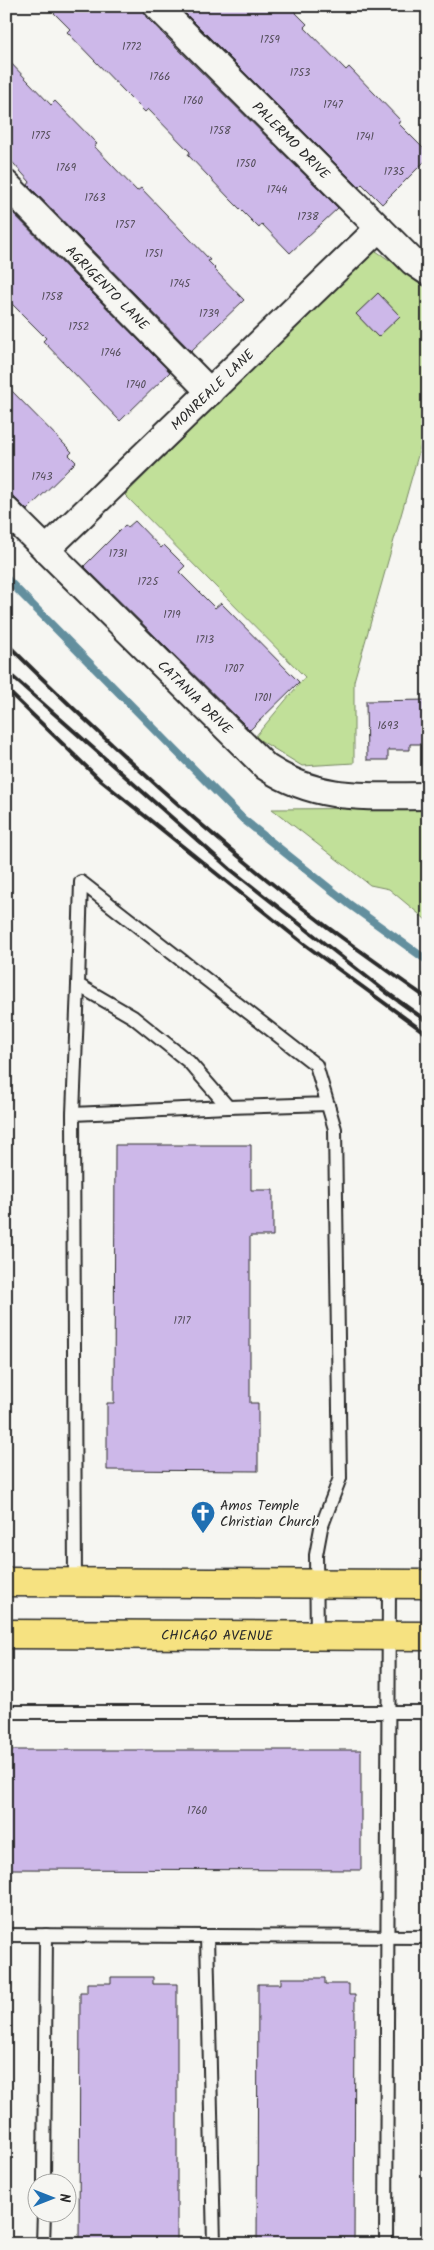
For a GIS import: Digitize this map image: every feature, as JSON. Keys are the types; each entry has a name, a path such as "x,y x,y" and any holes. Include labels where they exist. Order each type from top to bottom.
{"main road":[{"path":"6,1582 428,1584"},
{"name":"CHICAGO AVENUE","path":"6,1634 428,1636"}],"street":[{"name":"PALERMO DRIVE","path":"157,6 413,262 428,272"},
{"name":"AGRIGENTO LANE","path":"6,184 210,392"},
{"name":"MONREALE LANE","path":"46,550 379,228"},
{"name":"CATANIA DRIVE","path":"6,510 266,767 281,777 308,789 339,795 428,796"}],"lane":[{"path":"75,1583 73,1114 81,882 316,1065 335,1129 340,1478 321,1528 316,1555 317,1636"},
{"path":"78,985 133,1017 182,1057 228,1107"},
{"path":"73,1114 328,1104"},
{"path":"386,2244 389,1584"},
{"path":"6,1712 428,1712"},
{"path":"6,1935 428,1937"},
{"path":"44,2172 46,1935"},
{"path":"207,1936 214,2244"},
{"path":"44,2222 44,2244"}],"green space":[{"path":"373,249 428,286 428,420 354,681 354,763 302,766 255,737 305,677 125,495"},
{"path":"428,808 428,924 425,919 389,889 370,885 272,809"}],"building":[{"path":"47,6 142,6 146,17 338,208 290,253 262,224 259,228 230,199 188,155 190,152 148,109 145,112 67,32 70,29"},
{"path":"178,6 289,6 307,24 304,27 346,70 349,67 401,121 398,123 428,153 428,158 382,204 362,184 359,187"},
{"path":"6,58 51,105 55,101 97,144 94,146 137,191 141,188 210,260 208,261 214,269 244,300 191,351 28,185 30,182 6,155"},
{"path":"6,206 170,372 120,421 43,341 46,338 6,298"},
{"path":"378,293 400,316 378,337 356,314"},
{"path":"6,385 72,452 69,455 76,462 27,510 6,489"},
{"path":"135,521 161,548 164,545 185,566 179,572 215,608 221,603 299,682 250,730 84,566 125,525 128,527"},
{"path":"428,700 428,744 410,744 410,750 388,750 388,760 367,760 366,701"},
{"path":"115,1145 251,1145 251,1190 273,1190 273,1236 250,1236 250,1403 258,1403 258,1471 107,1470 107,1403 114,1403"},
{"path":"6,1750 361,1750 361,1870 6,1869"},
{"path":"111,1977 153,1977 153,1984 177,1984 177,2244 79,2244 80,1993 87,1993 87,1983 111,1983"},
{"path":"281,1978 325,1978 325,1984 349,1984 349,1995 355,1995 354,2244 257,2244 258,1984 281,1984"}],"waterway":[{"path":"6,578 243,819 349,904 428,961"}],"railway":[{"path":"6,643 122,754 243,860 326,926 428,999"},
{"path":"6,671 230,869 386,992 428,1022"},
{"path":"6,689 99,779 304,944 428,1035"}],"place":[{"name":"Amos Temple Christian Church","path":"203,1534"}]}
